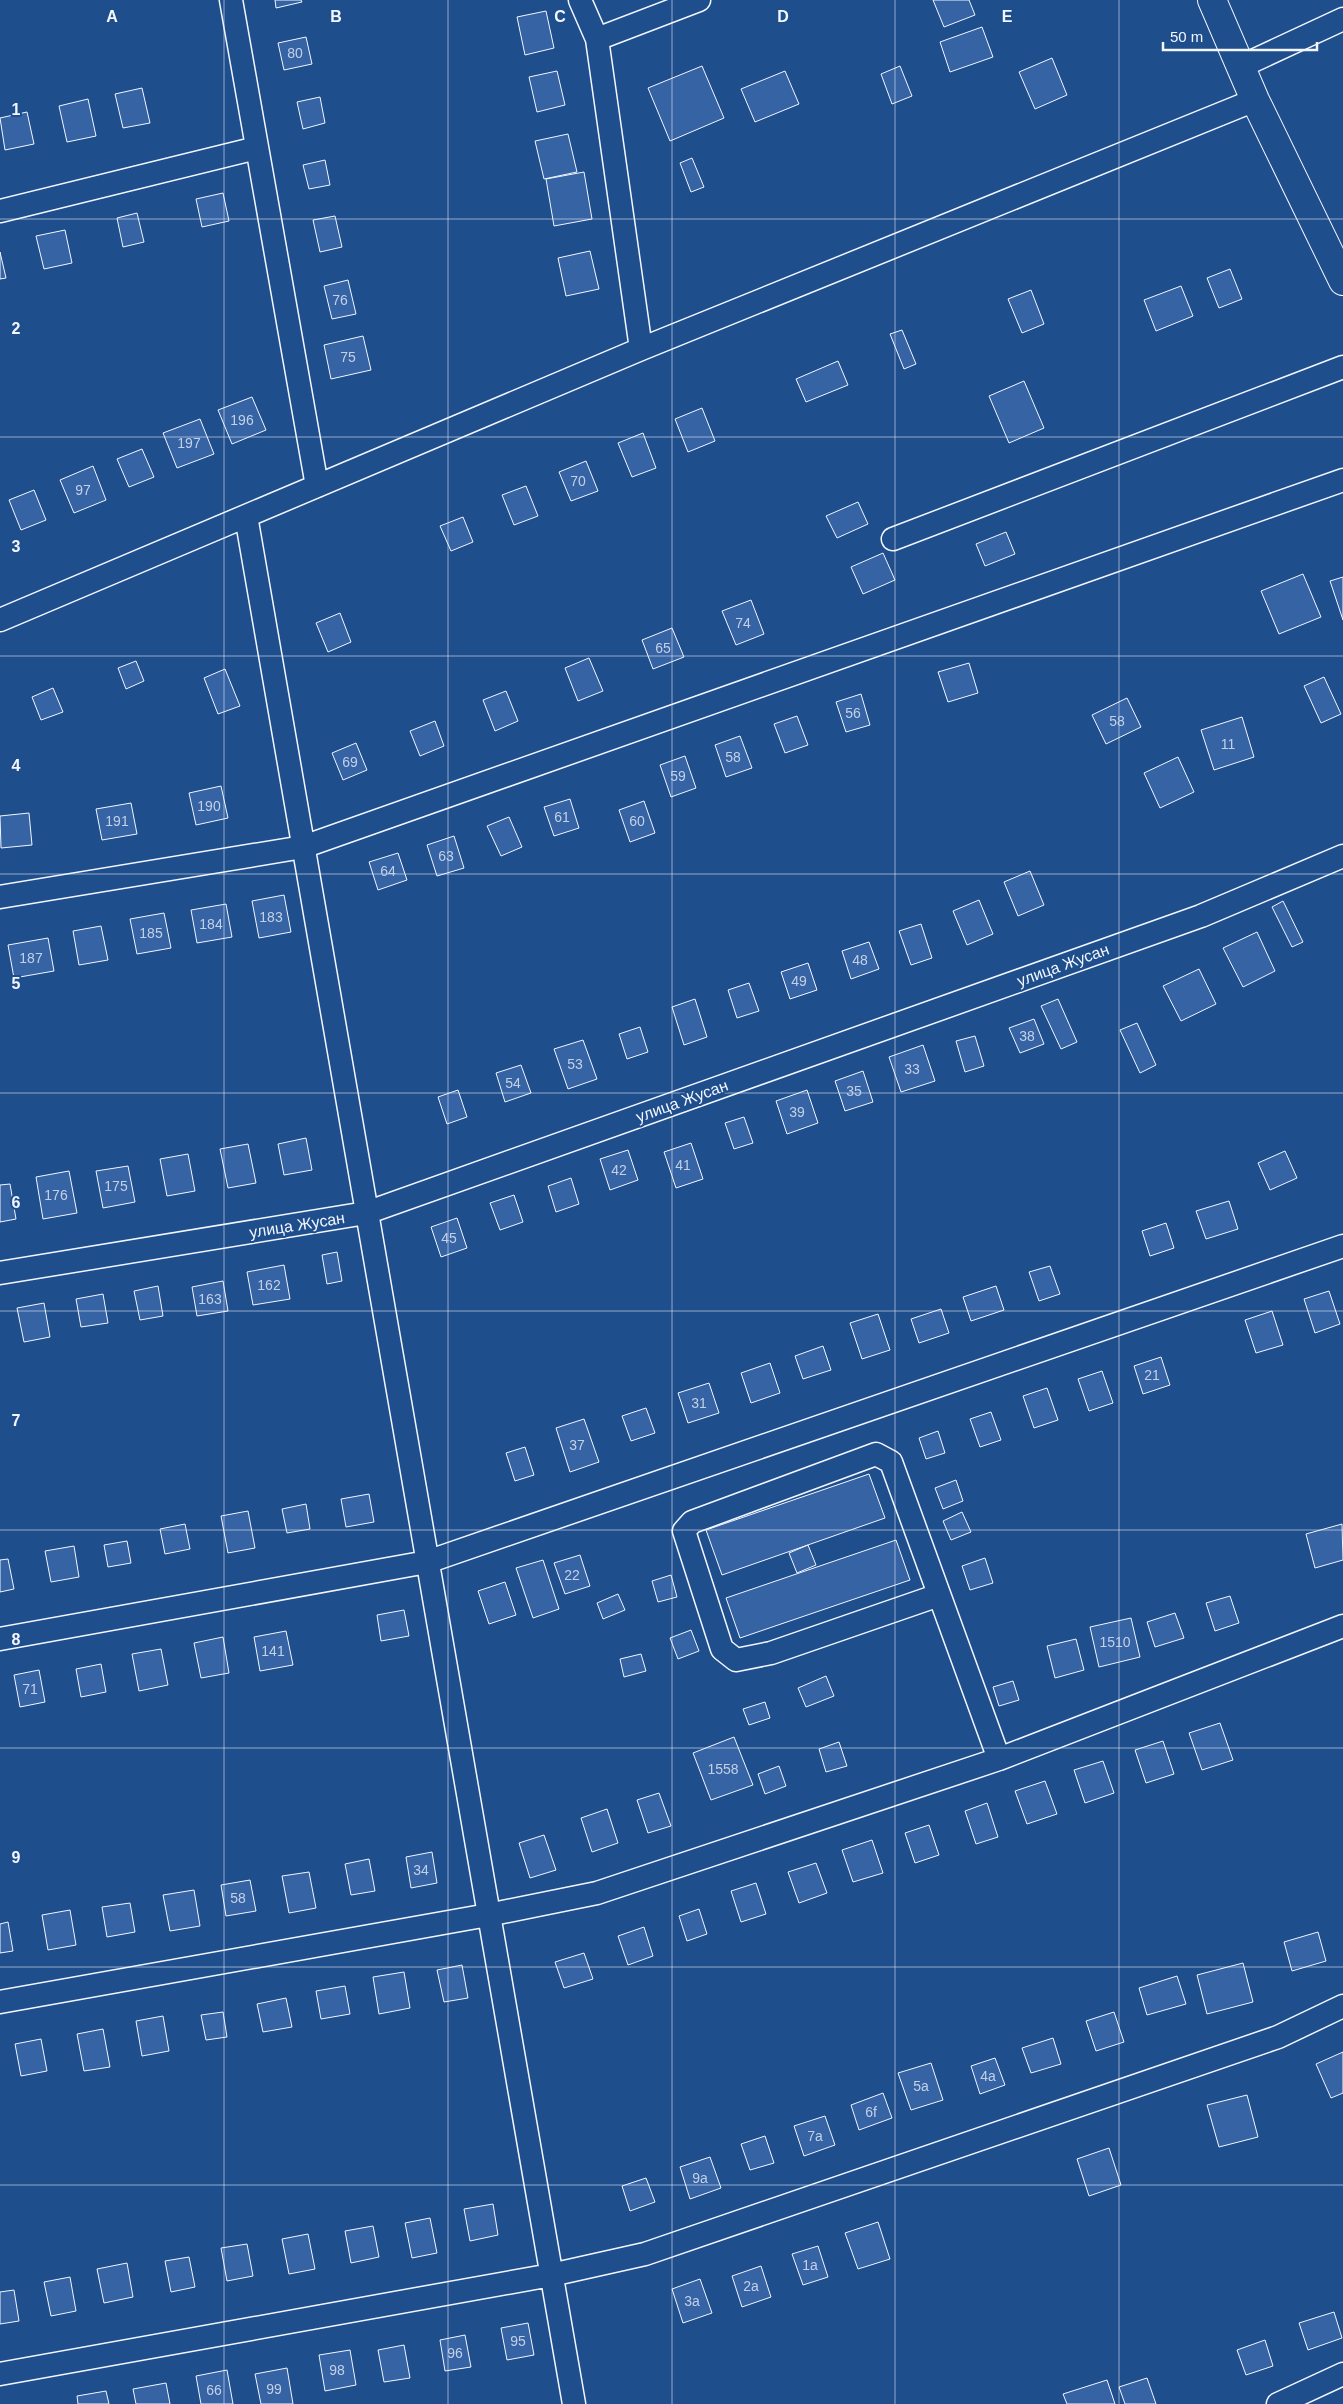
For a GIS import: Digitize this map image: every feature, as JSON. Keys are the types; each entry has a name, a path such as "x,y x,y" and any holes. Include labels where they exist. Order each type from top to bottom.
{"main road":[{"path":"1212,0 1255,100 1343,281"}],"street":[{"path":"231,0 317,486"},
{"path":"580,0 597,39 641,349"},
{"path":"597,39 699,0"},
{"path":"1242,66 1343,19"},
{"path":"0,620 641,349 1255,100"},
{"path":"0,211 257,148"},
{"path":"893,539 1343,367"},
{"path":"0,897 303,847 1343,480"},
{"path":"246,516 574,2404"},
{"name":"улица Жусан","path":"0,1273 366,1213 1201,916 1343,856"},
{"path":"0,1639 427,1562 1343,1246"},
{"path":"939,1595 771,1653 736,1660 722,1649 684,1531 692,1522 876,1454 891,1462 999,1759"},
{"path":"0,2002 488,1915 597,1893 999,1759 1343,1626"},
{"path":"0,2374 552,2275 645,2254 1278,2037 1343,2006"},
{"path":"1278,2404 1343,2374"}],"building":[{"path":"275,0 301,0 302,2 276,8"},
{"path":"933,0 969,0 975,15 944,27"},
{"path":"546,11 554,48 525,55 517,17"},
{"path":"982,27 993,57 950,72 940,42"},
{"path":"306,37 312,64 284,70 278,43"},
{"path":"1052,58 1067,95 1035,109 1019,72"},
{"path":"702,66 724,118 670,141 648,88"},
{"path":"900,66 912,96 892,104 881,74"},
{"path":"557,71 565,105 537,112 529,77"},
{"path":"785,71 799,104 755,122 741,89"},
{"path":"142,88 150,123 123,128 115,94"},
{"path":"320,97 325,123 303,129 297,102"},
{"path":"88,99 96,136 67,142 59,106"},
{"path":"27,112 34,144 5,150 0,118"},
{"path":"568,134 577,172 544,179 535,141"},
{"path":"692,158 704,187 691,192 680,163"},
{"path":"325,160 330,185 309,189 303,165"},
{"path":"584,172 592,219 554,226 546,179"},
{"path":"223,193 229,221 202,227 196,199"},
{"path":"137,213 144,242 123,247 117,218"},
{"path":"335,216 342,247 320,252 313,220"},
{"path":"65,230 72,263 44,269 36,236"},
{"path":"590,251 599,289 566,296 558,258"},
{"path":"0,252 6,278 0,279"},
{"path":"1230,269 1242,299 1219,308 1207,278"},
{"path":"348,280 356,314 332,319 324,286"},
{"path":"1181,286 1193,316 1156,331 1144,300"},
{"path":"1031,290 1044,324 1022,333 1008,299"},
{"path":"902,330 916,364 904,369 890,334"},
{"path":"363,336 371,370 331,379 324,345"},
{"path":"838,361 848,385 806,402 796,379"},
{"path":"1024,381 1044,428 1009,443 989,396"},
{"path":"252,397 266,430 232,444 218,410"},
{"path":"702,408 715,441 688,452 675,419"},
{"path":"200,419 214,454 177,468 163,433"},
{"path":"643,433 656,468 632,477 618,443"},
{"path":"142,449 154,477 129,487 117,459"},
{"path":"586,461 598,491 571,501 559,472"},
{"path":"93,466 106,500 74,513 60,480"},
{"path":"526,486 538,516 514,525 502,495"},
{"path":"34,490 46,520 21,530 9,500"},
{"path":"858,502 868,524 837,538 826,516"},
{"path":"463,517 473,542 451,551 440,526"},
{"path":"1006,532 1015,554 985,566 976,544"},
{"path":"883,553 895,580 863,594 851,567"},
{"path":"1303,574 1321,617 1279,634 1261,591"},
{"path":"1343,577 1343,620 1330,581"},
{"path":"751,600 764,634 736,645 722,611"},
{"path":"340,613 351,642 328,652 316,623"},
{"path":"672,628 684,657 653,669 642,640"},
{"path":"589,658 603,691 578,701 565,668"},
{"path":"136,661 144,681 126,689 118,668"},
{"path":"969,663 978,693 948,702 938,672"},
{"path":"225,669 240,706 218,714 204,678"},
{"path":"1324,677 1341,714 1321,723 1304,686"},
{"path":"53,688 63,712 41,720 32,697"},
{"path":"506,691 518,721 495,731 483,700"},
{"path":"861,694 870,725 846,732 836,702"},
{"path":"1127,698 1141,727 1106,744 1092,715"},
{"path":"797,716 808,745 785,753 774,724"},
{"path":"1242,717 1254,757 1214,770 1201,730"},
{"path":"435,721 444,746 420,756 410,731"},
{"path":"740,736 752,768 726,777 715,745"},
{"path":"356,743 367,770 343,780 332,753"},
{"path":"685,756 696,788 671,797 660,765"},
{"path":"1178,757 1194,792 1160,808 1144,773"},
{"path":"221,786 228,818 196,825 189,793"},
{"path":"570,799 579,828 554,836 544,807"},
{"path":"644,801 655,833 630,842 619,810"},
{"path":"131,803 137,834 102,840 96,809"},
{"path":"29,813 32,845 1,848 0,816"},
{"path":"509,817 522,847 501,856 487,826"},
{"path":"454,836 464,868 437,876 427,845"},
{"path":"398,853 407,880 378,890 369,862"},
{"path":"1030,871 1044,905 1018,916 1004,882"},
{"path":"284,895 291,932 259,938 252,901"},
{"path":"979,900 993,934 967,945 953,911"},
{"path":"1283,901 1303,942 1292,947 1272,907"},
{"path":"226,904 232,937 197,943 191,910"},
{"path":"164,913 171,948 137,954 130,919"},
{"path":"921,924 932,958 911,965 899,931"},
{"path":"101,926 108,960 79,965 73,931"},
{"path":"1257,932 1275,971 1243,987 1223,948"},
{"path":"48,938 54,971 14,978 8,945"},
{"path":"869,942 879,969 851,979 842,951"},
{"path":"808,963 817,990 790,999 781,972"},
{"path":"1199,969 1216,1004 1181,1021 1163,986"},
{"path":"749,983 759,1011 737,1018 728,990"},
{"path":"695,999 707,1037 684,1045 672,1007"},
{"path":"1058,999 1077,1042 1061,1049 1041,1006"},
{"path":"1034,1019 1044,1044 1020,1053 1009,1028"},
{"path":"1137,1023 1156,1065 1140,1073 1120,1030"},
{"path":"640,1027 648,1052 627,1059 619,1034"},
{"path":"975,1036 984,1066 965,1072 956,1041"},
{"path":"583,1040 597,1079 568,1089 554,1049"},
{"path":"923,1045 935,1081 901,1092 889,1057"},
{"path":"521,1065 531,1093 505,1102 496,1073"},
{"path":"863,1071 873,1102 845,1111 835,1081"},
{"path":"458,1090 467,1117 447,1124 438,1097"},
{"path":"807,1090 818,1123 787,1134 776,1101"},
{"path":"744,1117 753,1143 734,1149 725,1123"},
{"path":"306,1138 312,1170 284,1175 278,1144"},
{"path":"691,1143 703,1179 676,1188 664,1152"},
{"path":"248,1144 256,1183 228,1188 220,1149"},
{"path":"628,1150 638,1180 610,1190 600,1159"},
{"path":"1285,1151 1297,1178 1270,1190 1258,1163"},
{"path":"188,1154 195,1191 167,1196 160,1159"},
{"path":"128,1166 135,1202 103,1208 96,1171"},
{"path":"69,1171 77,1213 43,1219 36,1177"},
{"path":"571,1178 579,1204 556,1212 548,1186"},
{"path":"10,1184 16,1219 0,1222 0,1185"},
{"path":"514,1195 523,1222 500,1230 490,1203"},
{"path":"1229,1201 1238,1229 1206,1239 1196,1211"},
{"path":"457,1218 467,1248 441,1257 431,1227"},
{"path":"1166,1223 1174,1248 1150,1256 1142,1231"},
{"path":"337,1252 342,1281 327,1284 322,1255"},
{"path":"284,1265 290,1299 253,1305 247,1272"},
{"path":"1050,1266 1060,1294 1039,1301 1029,1272"},
{"path":"223,1281 228,1311 197,1316 192,1287"},
{"path":"158,1286 163,1316 140,1320 134,1291"},
{"path":"996,1286 1004,1310 971,1321 963,1297"},
{"path":"1329,1291 1340,1324 1315,1333 1304,1299"},
{"path":"103,1294 108,1323 81,1327 76,1299"},
{"path":"44,1303 50,1337 24,1342 17,1308"},
{"path":"941,1309 949,1333 919,1343 911,1319"},
{"path":"1272,1311 1283,1345 1256,1353 1245,1320"},
{"path":"878,1314 890,1350 862,1359 850,1323"},
{"path":"823,1346 831,1370 803,1379 795,1356"},
{"path":"1161,1357 1170,1385 1143,1394 1134,1366"},
{"path":"770,1363 780,1393 751,1403 741,1373"},
{"path":"1102,1371 1113,1403 1089,1411 1078,1379"},
{"path":"709,1383 719,1413 688,1423 678,1393"},
{"path":"1047,1388 1058,1420 1034,1428 1023,1396"},
{"path":"646,1408 655,1433 631,1441 622,1416"},
{"path":"991,1412 1001,1440 980,1447 970,1419"},
{"path":"584,1419 599,1462 570,1472 556,1428"},
{"path":"938,1431 945,1453 926,1459 919,1438"},
{"path":"525,1447 534,1475 515,1481 506,1453"},
{"path":"869,1474 885,1518 722,1575 706,1530"},
{"path":"956,1480 963,1501 943,1509 935,1488"},
{"path":"369,1494 374,1522 346,1527 341,1499"},
{"path":"306,1504 310,1529 287,1533 282,1509"},
{"path":"248,1511 255,1548 228,1553 221,1516"},
{"path":"962,1512 971,1532 951,1540 943,1521"},
{"path":"185,1524 190,1549 165,1554 160,1529"},
{"path":"1342,1524 1343,1560 1315,1568 1306,1534"},
{"path":"896,1540 910,1580 740,1638 726,1598"},
{"path":"127,1541 131,1563 108,1567 104,1545"},
{"path":"808,1545 816,1565 797,1573 789,1553"},
{"path":"74,1546 79,1577 51,1582 45,1551"},
{"path":"580,1555 590,1586 565,1594 554,1563"},
{"path":"985,1558 993,1583 970,1590 962,1566"},
{"path":"8,1559 14,1589 0,1592 0,1560"},
{"path":"543,1560 559,1609 533,1618 516,1568"},
{"path":"671,1575 677,1597 658,1602 652,1581"},
{"path":"505,1582 516,1615 489,1624 478,1591"},
{"path":"618,1594 625,1610 603,1619 597,1603"},
{"path":"1230,1596 1239,1623 1215,1631 1206,1603"},
{"path":"404,1610 409,1636 381,1641 377,1615"},
{"path":"1175,1613 1184,1638 1155,1647 1147,1622"},
{"path":"1131,1618 1140,1657 1099,1667 1090,1627"},
{"path":"691,1630 699,1651 678,1659 670,1638"},
{"path":"286,1631 293,1665 260,1671 254,1637"},
{"path":"223,1637 229,1673 201,1678 194,1643"},
{"path":"1076,1639 1084,1670 1055,1678 1047,1646"},
{"path":"161,1649 168,1685 139,1691 132,1654"},
{"path":"641,1654 646,1671 624,1677 620,1659"},
{"path":"101,1664 106,1692 81,1697 76,1669"},
{"path":"39,1670 45,1702 20,1707 14,1675"},
{"path":"826,1676 834,1696 806,1707 798,1688"},
{"path":"1013,1681 1019,1700 999,1706 993,1687"},
{"path":"765,1702 770,1718 749,1725 743,1709"},
{"path":"1220,1723 1233,1760 1202,1770 1189,1733"},
{"path":"734,1737 753,1785 711,1800 693,1753"},
{"path":"1163,1741 1174,1774 1146,1783 1135,1750"},
{"path":"839,1742 847,1766 826,1772 819,1749"},
{"path":"1103,1761 1114,1793 1085,1803 1074,1770"},
{"path":"779,1766 786,1786 765,1794 758,1774"},
{"path":"1045,1781 1057,1814 1027,1824 1015,1791"},
{"path":"659,1793 671,1826 648,1833 637,1800"},
{"path":"987,1803 998,1837 976,1844 965,1811"},
{"path":"607,1809 618,1843 592,1852 581,1818"},
{"path":"929,1825 939,1855 915,1863 905,1833"},
{"path":"544,1835 556,1870 530,1878 519,1843"},
{"path":"872,1840 883,1873 853,1882 842,1850"},
{"path":"432,1852 437,1883 411,1888 406,1857"},
{"path":"369,1859 375,1891 351,1895 345,1864"},
{"path":"816,1863 827,1893 799,1903 788,1872"},
{"path":"309,1872 316,1908 289,1913 282,1876"},
{"path":"250,1880 256,1911 226,1916 221,1885"},
{"path":"756,1883 766,1914 741,1922 731,1891"},
{"path":"194,1890 200,1926 170,1931 163,1895"},
{"path":"130,1903 135,1932 107,1937 102,1907"},
{"path":"699,1909 707,1934 687,1941 679,1916"},
{"path":"70,1910 76,1945 48,1950 42,1915"},
{"path":"8,1922 13,1951 0,1953 0,1924"},
{"path":"644,1927 653,1956 628,1965 618,1936"},
{"path":"1318,1932 1326,1961 1292,1971 1284,1942"},
{"path":"584,1953 593,1979 564,1988 555,1962"},
{"path":"1243,1963 1253,2002 1207,2014 1197,1975"},
{"path":"462,1965 468,1998 444,2002 437,1970"},
{"path":"404,1972 410,2008 379,2014 373,1977"},
{"path":"1177,1976 1186,2004 1147,2015 1139,1988"},
{"path":"345,1986 350,2014 321,2019 316,1991"},
{"path":"286,1998 292,2027 263,2032 257,2004"},
{"path":"223,2012 227,2037 206,2040 201,2015"},
{"path":"1114,2012 1124,2042 1096,2051 1086,2021"},
{"path":"163,2016 169,2051 142,2056 136,2021"},
{"path":"103,2029 110,2067 84,2071 77,2034"},
{"path":"1053,2038 1061,2064 1031,2073 1022,2048"},
{"path":"41,2039 47,2071 21,2076 15,2044"},
{"path":"1343,2052 1343,2093 1331,2098 1316,2064"},
{"path":"995,2058 1005,2085 980,2094 971,2066"},
{"path":"931,2063 943,2100 911,2110 898,2073"},
{"path":"883,2093 892,2118 859,2130 851,2105"},
{"path":"1247,2095 1258,2137 1219,2147 1207,2105"},
{"path":"825,2116 835,2145 804,2156 794,2126"},
{"path":"765,2136 774,2163 750,2170 741,2144"},
{"path":"1109,2148 1121,2185 1089,2196 1077,2159"},
{"path":"710,2157 721,2188 690,2199 680,2167"},
{"path":"646,2178 655,2202 630,2211 622,2186"},
{"path":"493,2204 498,2235 470,2241 464,2209"},
{"path":"430,2218 437,2253 412,2258 405,2223"},
{"path":"878,2222 890,2259 858,2269 845,2233"},
{"path":"373,2226 379,2257 351,2263 345,2231"},
{"path":"308,2234 315,2269 289,2274 282,2239"},
{"path":"247,2244 253,2276 227,2281 221,2248"},
{"path":"818,2246 828,2277 803,2285 792,2254"},
{"path":"189,2257 195,2287 171,2292 165,2261"},
{"path":"127,2263 133,2297 104,2303 97,2269"},
{"path":"761,2266 771,2297 742,2307 732,2276"},
{"path":"70,2277 76,2311 51,2316 44,2282"},
{"path":"700,2279 712,2313 683,2323 672,2289"},
{"path":"14,2290 19,2321 0,2324 0,2292"},
{"path":"1334,2312 1342,2338 1308,2350 1299,2323"},
{"path":"528,2323 534,2355 507,2360 501,2328"},
{"path":"465,2335 471,2367 445,2371 440,2340"},
{"path":"1265,2340 1273,2366 1246,2375 1237,2350"},
{"path":"404,2345 410,2378 384,2382 378,2350"},
{"path":"350,2350 356,2385 325,2391 319,2355"},
{"path":"287,2368 293,2404 261,2404 255,2374"},
{"path":"227,2370 233,2404 201,2404 196,2376"},
{"path":"1147,2378 1156,2404 1125,2404 1119,2387"},
{"path":"1107,2380 1115,2404 1067,2404 1063,2394"},
{"path":"166,2383 170,2404 136,2404 133,2389"},
{"path":"106,2391 109,2404 78,2404 77,2396"}]}
